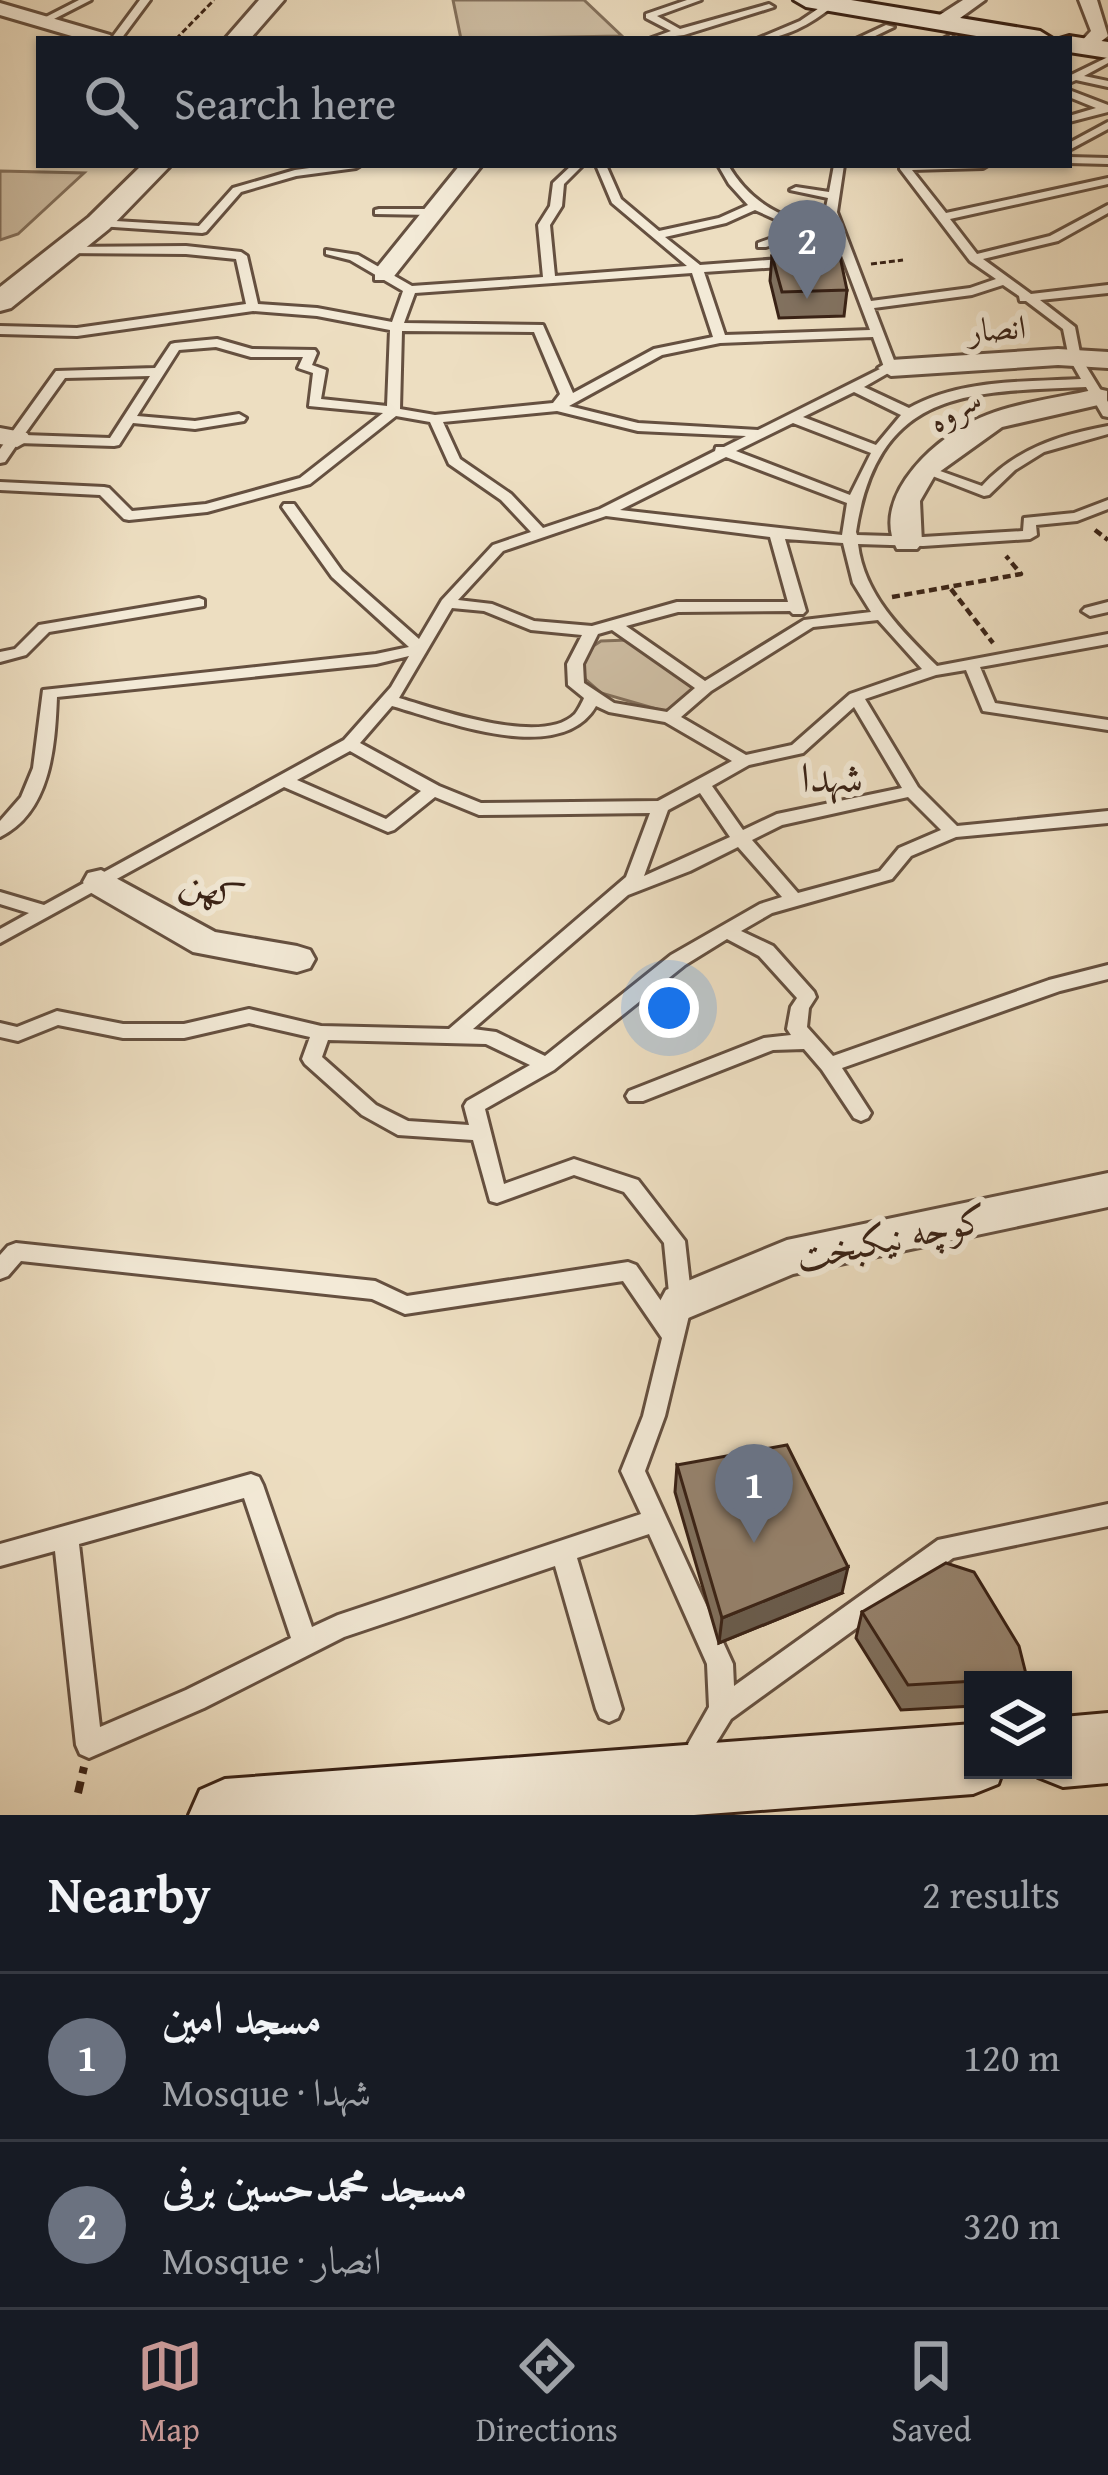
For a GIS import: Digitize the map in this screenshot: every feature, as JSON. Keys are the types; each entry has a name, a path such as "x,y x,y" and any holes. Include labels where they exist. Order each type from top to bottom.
{"main road":[{"path":"847,3 947,33 994,36"},
{"path":"1072,1751 1108,1748"},
{"path":"225,1815 561,1802 697,1776 964,1760"}],"street":[{"path":"240,36 272,0"},
{"path":"268,36 297,0"},
{"path":"947,33 976,0"},
{"path":"1088,0 1101,32 1092,50"},
{"path":"1,9 95,36"},
{"path":"0,31 47,19"},
{"path":"0,274 65,226 124,168"},
{"path":"0,302 99,223 154,168"},
{"path":"383,274 469,168"},
{"name":"انصار","path":"891,368 1108,360"},
{"name":"سروه","path":"907,543 906,501 924,470 993,421 1099,398"},
{"name":"کهن","path":"101,882 206,943 297,958"},
{"name":"کوچه نیکبخت","path":"677,1320 787,1258 1108,1190"}],"lane":[{"path":"47,19 86,0"},
{"path":"118,36 145,0"},
{"path":"680,33 650,16 696,0"},
{"path":"770,36 847,3"},
{"path":"667,36 769,7"},
{"path":"869,36 890,28"},
{"path":"1092,50 1072,78 1108,84"},
{"path":"1072,95 1107,108"},
{"path":"1072,118 1107,108"},
{"path":"1072,145 1108,125"},
{"path":"1072,160 1108,161"},
{"path":"99,223 202,230 237,190 334,168"},
{"path":"549,280 544,225 556,206 559,183 575,168"},
{"path":"602,168 616,201 697,269 720,339"},
{"path":"725,168 755,206 807,229 838,234"},
{"path":"0,937 350,744 387,700 448,603 498,548 605,512 891,368 831,212 839,168"},
{"path":"909,168 974,258 1069,327 1075,358 1099,398"},
{"path":"945,217 1108,181"},
{"path":"796,190 834,196"},
{"path":"657,235 722,221 755,206"},
{"path":"974,258 1054,238 1108,208"},
{"path":"379,212 433,212"},
{"path":"762,245 807,229"},
{"path":"65,251 186,250 241,256 253,308"},
{"path":"330,252 354,257 410,290 804,261"},
{"path":"825,259 849,262"},
{"path":"866,305 972,291 1003,281"},
{"path":"1024,298 1108,289"},
{"path":"0,486 104,491 129,516 208,508 305,481 393,412 396,327 410,290"},
{"path":"0,330 77,332 253,308 316,312 396,327 539,328 567,394 557,407"},
{"path":"557,407 658,352 720,339 877,333"},
{"path":"6,445 114,442 175,347 218,344 251,353 311,352 304,368 320,370 314,403 435,418 557,407 638,427 758,432"},
{"path":"6,445 61,374 156,372"},
{"path":"853,386 910,414"},
{"path":"933,671 873,608 847,543 851,500 878,451 910,414 980,390 1099,398"},
{"path":"790,417 878,451"},
{"path":"128,419 194,425 239,418"},
{"path":"435,418 454,460 506,497 540,533"},
{"path":"924,470 984,492 1006,464 1066,437 1108,430"},
{"path":"721,450 851,500"},
{"path":"605,512 847,543 907,543 1030,535 1029,520 1077,518 1108,504"},
{"path":"289,506 337,574 421,649"},
{"path":"777,535 793,606 809,622"},
{"path":"0,657 20,652 44,628 199,603"},
{"path":"448,603 487,607 531,625 592,631 677,607 793,606"},
{"path":"1090,611 1108,607"},
{"path":"670,718 705,688 809,622 873,608"},
{"path":"614,625 705,688"},
{"path":"592,631 575,664 576,685 609,707 670,718 744,761"},
{"path":"350,744 433,790 479,809 661,806 744,761 797,749 856,697 933,671 1108,639"},
{"path":"0,831 28,797 47,761 49,693 355,661 421,649"},
{"path":"972,666 989,707 1108,725"},
{"path":"387,700 495,728 551,733 579,720 593,696"},
{"path":"856,697 912,791 953,832"},
{"path":"284,782 388,826 433,790"},
{"path":"702,784 738,836 794,900"},
{"path":"621,892 684,867 777,820 912,791"},
{"path":"456,1033 634,880 661,806"},
{"path":"697,1776 722,1709 720,1664 633,1471 654,1416 677,1320 674,1241 631,1186 574,1167 497,1195 474,1106 547,1065 678,961 766,908 886,875 905,852 953,832 1108,817"},
{"path":"0,898 46,912"},
{"path":"726,932 766,951 807,997 796,1029 829,1065 861,1113"},
{"path":"829,1065 1056,985 1108,972"},
{"path":"0,1030 18,1034 57,1018 122,1031 184,1031 249,1016 321,1033 489,1037 547,1065"},
{"path":"321,1033 312,1059 369,1110 405,1129 482,1133"},
{"path":"636,1096 771,1042 808,1042"},
{"path":"0,1270 16,1252 375,1290 405,1305 628,1271 677,1320"},
{"path":"0,1556 251,1485 305,1643"},
{"path":"722,1709 946,1547 1108,1515"},
{"path":"66,1537 89,1745 195,1699 338,1627 657,1520"},
{"path":"563,1553 609,1709"}],"path":[{"path":"179,36 214,0"},
{"path":"849,262 903,260"},
{"path":"873,608 1022,574 993,540"},
{"path":"951,589 1005,659"}],"shaded area":[{"path":"453,0 584,0 622,36 460,36"},
{"path":"0,171 84,173 18,234 0,240"},
{"path":"628,640 697,691 667,712 601,693 585,679 581,654 601,641"}],"building":[{"path":"838,247 847,290 782,292 772,256"},
{"path":"787,1445 848,1567 722,1618 677,1465"},
{"path":"946,1563 974,1572 1019,1646 1025,1671 964,1671 964,1682 908,1685 862,1612"}],"place":[{"name":"مسجد محمدحسین برفی","path":"807,299"},
{"name":"مسجد امین","path":"754,1543"}],"district":[{"name":"شهدا","path":"832,777"}]}
